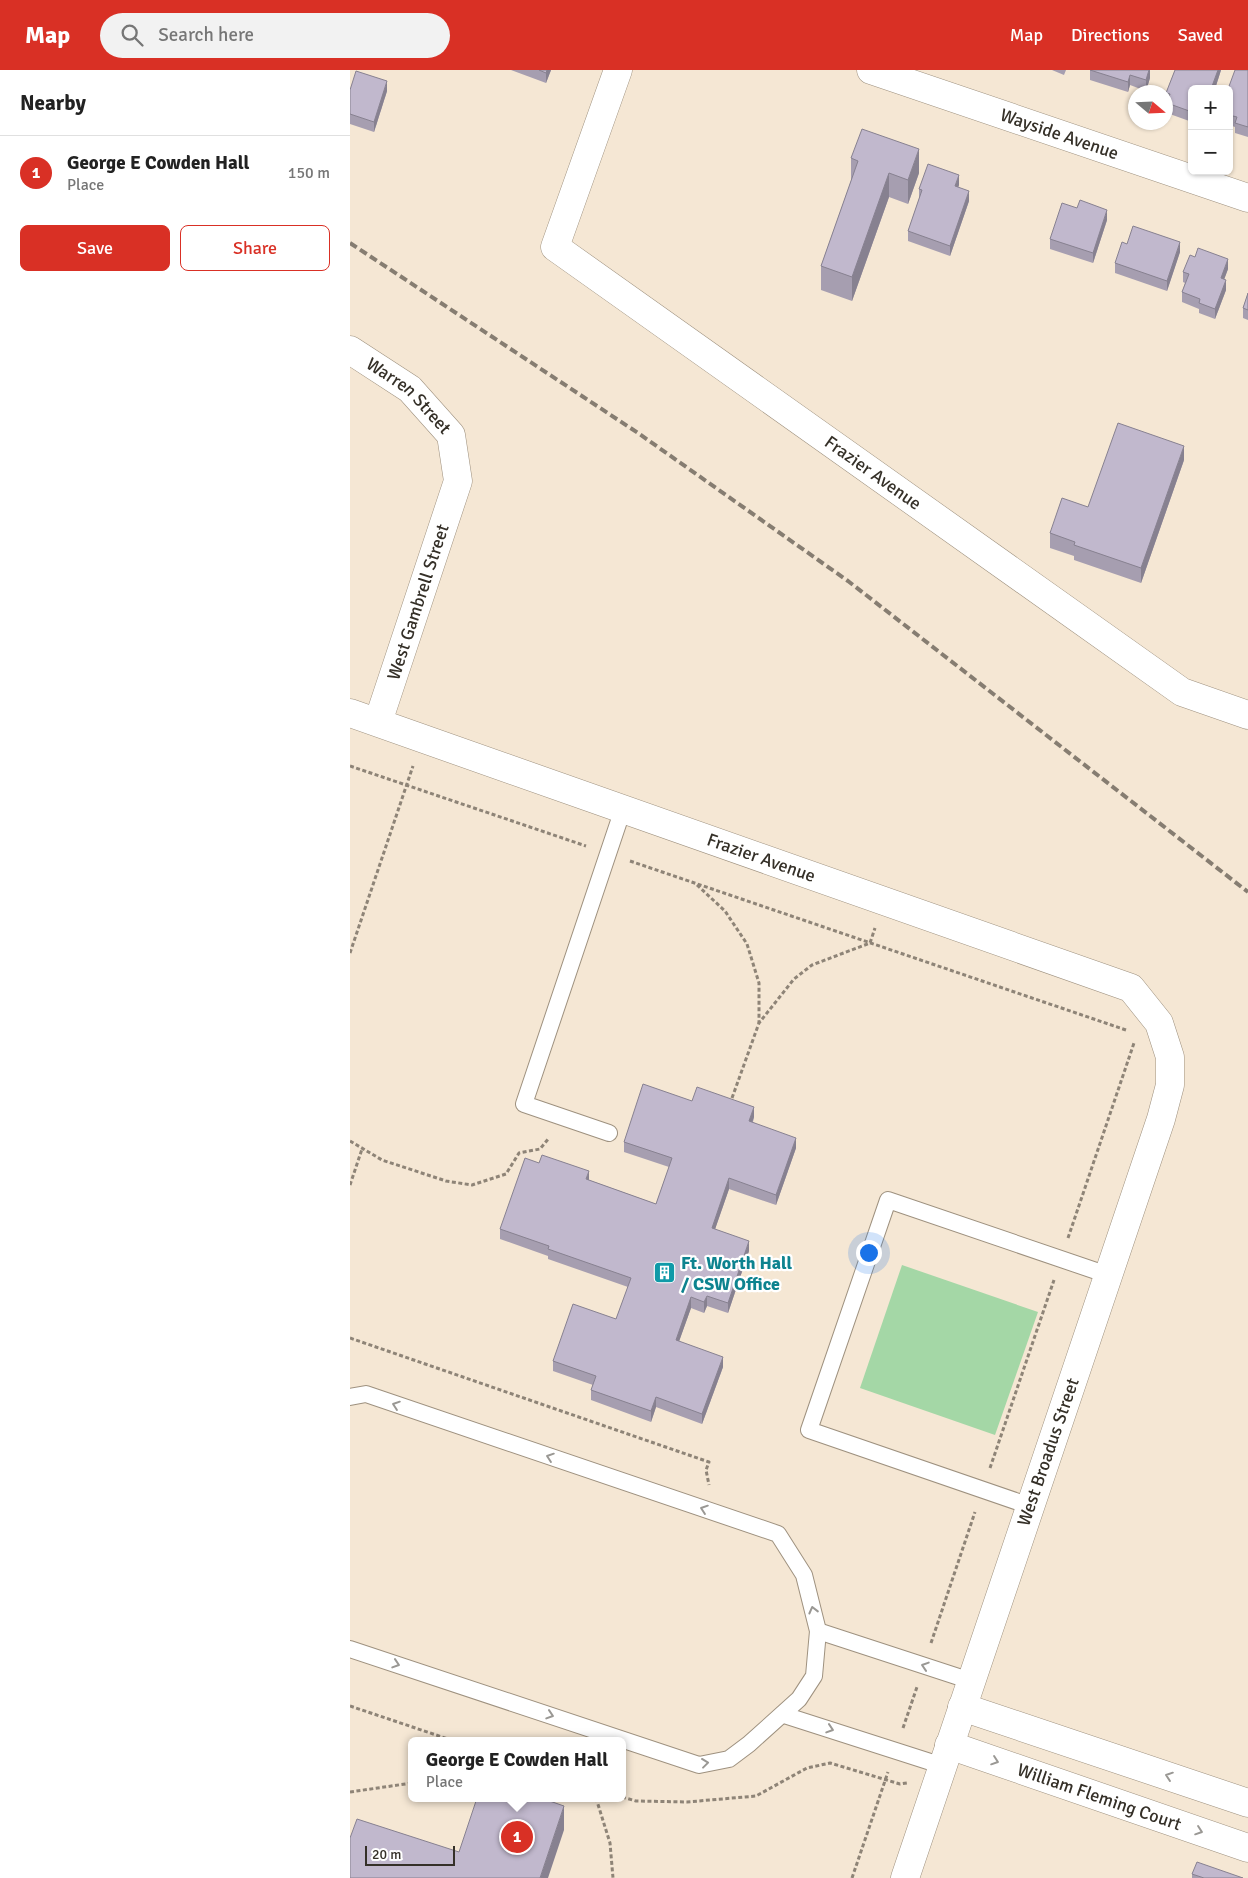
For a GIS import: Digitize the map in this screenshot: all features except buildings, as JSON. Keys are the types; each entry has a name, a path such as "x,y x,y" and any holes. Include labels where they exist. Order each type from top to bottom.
{"street":[{"name":"Frazier Avenue","path":"618,70 555,247 1182,692 1248,715"},
{"name":"Wayside Avenue","path":"871,70 1248,198"},
{"name":"Warren Street","path":"350,350 410,388 451,435 458,481"},
{"name":"West Gambrell Street","path":"378,722 458,481"},
{"name":"Frazier Avenue","path":"350,713 1131,988 1159,1023"},
{"name":"West Broadus Street","path":"905,1878 1161,1119 1170,1085 1170,1057 1159,1023"},
{"path":"962,1707 1248,1802"},
{"name":"William Fleming Court","path":"943,1764 1248,1848"}],"lane":[{"path":"609,1133 524,1104 623,809"},
{"path":"1030,1506 809,1430 888,1200 1108,1276"},
{"path":"350,1397 366,1394 778,1534 804,1575 818,1630 814,1676 799,1699 784,1714 729,1759 699,1765 626,1741"},
{"path":"818,1630 971,1681"},
{"path":"350,1648 615,1737"},
{"path":"784,1714 943,1764"}],"path":[{"path":"350,952 423,738"},
{"path":"350,766 1125,1030 1130,1035"},
{"path":"696,883 726,910 747,944 759,983 760,1023"},
{"path":"870,943 884,902"},
{"path":"732,1098 760,1023 794,979 812,965 870,943"},
{"path":"930,1646 1135,1040"},
{"path":"350,1141 382,1160 436,1178 472,1185 506,1174 519,1153 540,1149 565,1118"},
{"path":"350,1185 362,1149"},
{"path":"350,1706 442,1737"},
{"path":"626,1798 686,1802 756,1796 807,1768 830,1763 900,1784 943,1764"},
{"path":"852,1878 886,1779"},
{"path":"350,1792 408,1784"},
{"path":"597,1802 610,1843 614,1878"}],"green space":[{"path":"902,1265 1038,1312 995,1435 860,1388"}],"railway":[{"path":"350,243 638,433 848,581 1248,892"}],"place":[{"name":"Ft. Worth Hall / CSW Office","path":"665,1273"},
{"name":"George E Cowden Hall","path":"517,1837"}]}
